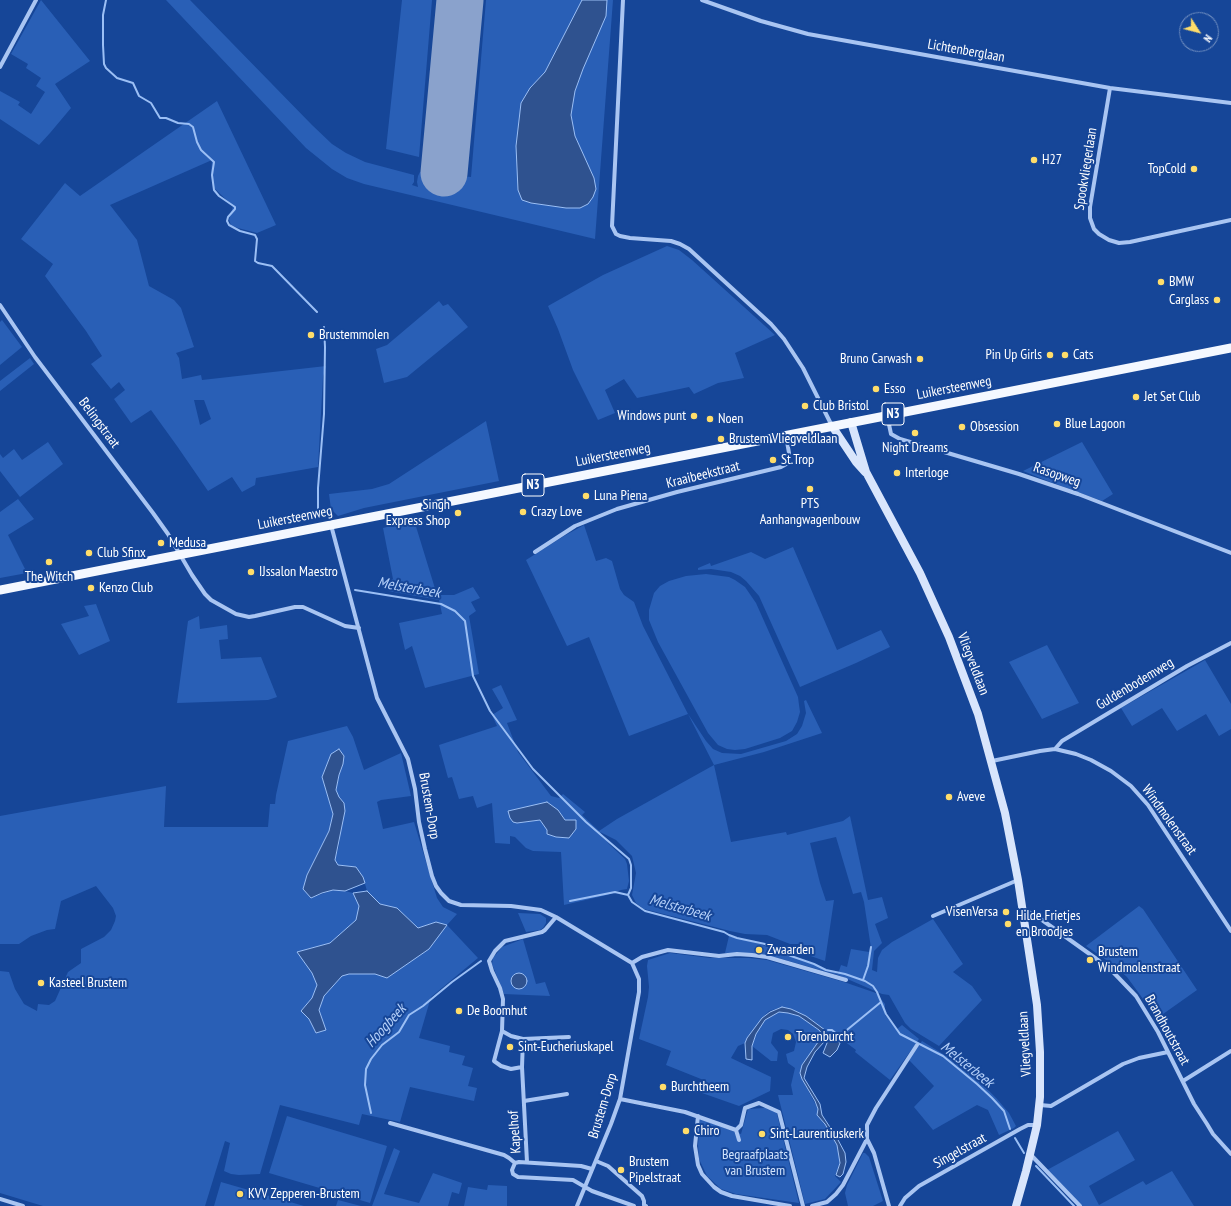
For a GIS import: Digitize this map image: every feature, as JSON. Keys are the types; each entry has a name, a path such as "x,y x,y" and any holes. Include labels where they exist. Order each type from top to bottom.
{"main road":[{"name":"Luikersteenweg","path":"0,590 1231,348"},
{"name":"Vliegveldlaan","path":"851,422 866,472 920,573 946,630 978,714 1002,800 1018,880 1040,1034 1041,1072 1039,1105 1031,1155 1016,1206"},
{"name":"Vliegveldlaan","path":"832,426 856,462 866,472"}],"street":[{"path":"0,67 36,0"},
{"path":"623,0 612,226 616,234 620,236 671,241 689,249 771,324 784,339 803,368 832,426"},
{"name":"Lichtenberglaan","path":"702,0 761,21 808,34 1110,88 1231,103"},
{"name":"Spookvliegerlaan","path":"1110,88 1090,207 1090,218 1094,229 1109,240 1130,242 1231,220"},
{"name":"Belingstraat","path":"0,305 36,357 153,513 205,594 217,604 236,614 249,617 295,607 303,607 345,626 359,628"},
{"name":"Rasopweg","path":"887,415 891,434 900,438 1019,474 1078,494 1231,553"},
{"name":"Kraaibeekstraat","path":"535,552 575,526 617,508 781,467 788,463 789,453 786,436"},
{"name":"Brustem-Dorp","path":"331,525 377,698 408,759 415,789 419,822 425,850 436,886 449,901 461,905 541,910 556,917 632,963 639,979 640,986 620,1100 577,1206"},
{"name":"Guldenbodemweg","path":"1055,749 1062,741 1187,666 1231,643"},
{"name":"Windmolenstraat","path":"992,761 1055,749 1076,754 1111,771 1131,786 1148,805 1164,827 1231,931"},
{"path":"933,916 1018,880"},
{"name":"Brandhoutstraat","path":"1022,908 1035,915 1113,972 1136,996 1144,1008 1206,1124 1231,1154"},
{"path":"522,1067 511,1069 501,1066 494,1061 502,1031 503,999 489,961 500,945 505,941 542,932 556,917"},
{"path":"632,963 642,957 668,950 719,956 737,954 752,955 767,957 846,980"},
{"path":"502,1031 511,1036 523,1039 570,1037"},
{"name":"Kapelhof","path":"523,1039 522,1067 527,1162"},
{"path":"889,1206 874,1153 867,1139 867,1125 876,1108 917,1045"},
{"path":"1183,1081 1231,1051"},
{"path":"1039,1105 1051,1106 1123,1064 1168,1052"},
{"name":"Kapelhof","path":"524,1101 567,1094"},
{"path":"620,1100 698,1116 736,1130"},
{"path":"736,1130 742,1125 745,1108 759,1103 779,1112 803,1206"},
{"path":"698,1116 695,1146 698,1165 702,1174 714,1187 721,1192 732,1196 790,1206"},
{"path":"390,1123 504,1155 515,1163 527,1162 581,1166 592,1169"},
{"name":"Singelstraat","path":"900,1206 905,1198 919,1186 1020,1129 1028,1125 1036,1125"},
{"path":"736,1130 739,1140"},
{"path":"812,1206 827,1202 839,1190 867,1139"},
{"path":"1031,1155 1080,1206"},
{"name":"Brustem-Dorp","path":"596,1161 608,1166 642,1196 644,1206"},
{"path":"515,1163 512,1168 512,1172 516,1176 573,1180 592,1191 634,1206"},
{"path":"0,1199 23,1206"}],"green space":[{"path":"41,0 90,61 55,84 71,108 39,145 0,119 0,91 20,102 18,105 31,114 45,92 36,86 41,78 26,68 28,64 11,54"},
{"path":"166,0 190,0 332,144 365,162 414,175 414,182 412,185 418,187 417,182 420,172 471,177 486,0 613,0 595,239 364,184 347,178 332,169 306,148"},
{"path":"402,0 432,0 419,157 386,149"},
{"path":"217,101 276,225 257,233 231,225 229,220 233,206 214,188 211,175 212,160 110,205 137,240 149,286 174,300 181,308 194,347 176,353 179,358 182,379 201,375 202,380 326,366 323,377 318,467 256,478 255,485 242,492 232,477 208,491 151,410 131,423 114,399 125,390 119,382 111,389 91,364 102,356 86,331 45,276 53,264 21,239 65,183 80,196","holes":["194,400 204,400 211,419 200,425"]},
{"path":"667,246 679,250 692,260 775,335 735,353 744,378 718,383 694,394 689,387 637,398 624,379 605,390 615,413 598,420 573,370 548,306 603,275"},
{"path":"439,301 443,306 448,304 468,327 407,377 384,383 376,349 387,345"},
{"path":"2,320 22,347 0,365 0,322"},
{"path":"30,358 34,364 0,391 0,381"},
{"path":"486,421 499,481 364,508 338,516 331,509 329,494 372,489 389,484"},
{"path":"48,442 63,464 20,497 0,471 0,454 3,458 14,449 22,460"},
{"path":"1082,442 1113,494 1102,501 1023,471"},
{"path":"18,499 34,519 8,535 27,573 0,578 0,512"},
{"path":"414,520 437,595 454,595 473,587 480,598 471,602 476,611 469,616 479,674 425,688 412,646 405,650 399,623 442,614 439,600 388,591 386,582 393,579 383,528"},
{"path":"584,525 596,561 606,558 612,561 620,589 624,595 634,602 643,626 688,714 629,736 589,637 567,646 526,560"},
{"path":"793,547 837,650 881,630 890,647 800,687 759,596 746,581 740,576 731,572 711,569 698,570 698,568 710,563 711,566 751,552 765,559"},
{"path":"706,574 729,577 735,580 745,587 756,603 798,697 800,712 797,722 792,731 780,738 745,749 727,749 718,745 708,733 658,642 649,620 649,610 654,593 660,586 669,581 686,576"},
{"path":"96,604 110,641 79,655 61,624 89,616 84,606"},
{"path":"199,616 200,629 227,625 228,639 219,640 221,659 261,657 277,697 268,700 177,703 188,621"},
{"path":"1047,645 1079,703 1042,719 1009,662"},
{"path":"1205,660 1231,704 1231,729 1219,736 1206,714 1177,731 1162,708 1132,726 1121,708"},
{"path":"501,685 517,720 507,723 518,752 551,796 559,798 563,794 585,812 582,815 599,831 617,819 714,765 731,842 786,832 787,835 843,821 850,816 868,900 882,897 888,918 875,924 882,943 874,951 872,970 877,972 878,958 882,950 892,942 933,919 963,964 953,972 972,986 982,1000 939,1046 911,1029 905,1023 889,995 882,994 838,975 778,958 757,954 725,953 729,936 760,944 838,974 841,965 847,967 851,949 869,952 871,948 864,902 861,892 853,894 836,837 810,843 826,901 834,900 825,961 799,952 799,944 790,944 767,935 745,934 730,931 644,909 636,903 632,895 636,873 632,856 616,840 600,832 609,844 625,859 629,881 627,889 564,905 561,852 533,851 526,848 515,837 510,836 510,844 495,843 492,803 477,808 473,796 459,799 452,777 448,778 439,745 497,726 492,715 503,708 492,689","holes":["558,810 565,820 569,838 552,836 540,820 518,823"]},
{"path":"806,700 822,733 764,752 714,765 688,714 713,749 722,753 741,754 786,741 797,734 802,726 806,713 804,701"},
{"path":"347,726 353,737 364,770 401,753 411,796 381,800 377,802 383,829 414,822 437,898 443,907 457,914 447,925 478,958 431,997 419,1038 450,1046 449,1052 465,1056 462,1065 473,1068 468,1086 477,1088 474,1101 410,1087 400,1122 362,1114 359,1125 280,1105 260,1174 239,1175 224,1171 230,1143 225,1141 205,1206 43,1206 0,1193 0,971 9,972 15,989 24,1004 37,1011 38,1004 49,1005 55,1001 68,972 81,963 81,949 104,937 111,930 116,916 113,908 96,886 61,901 55,929 47,930 31,936 19,944 0,944 0,816 166,786 164,827 268,827 270,804 275,804 288,741","holes":["331,754 343,764 336,790 344,803 339,846 335,860 337,865 356,867 363,877 367,891 380,904 397,908 418,928 436,922 437,937 429,949 375,974 349,974 342,976 324,996 319,1010 326,1030 316,1033 309,1019 301,1011 312,998 317,985 312,973 298,952 330,943 356,920 360,906 353,893 345,891 333,890 311,898 307,875 329,831 333,814 322,777"]},
{"path":"1139,906 1143,909 1197,990 1156,1019 1127,977 1112,964 1086,946"},
{"path":"518,913 540,914 546,918 546,923 540,930 526,932"},
{"path":"523,939 536,984 545,982 550,996 504,994 492,964 493,958 502,947"},
{"path":"670,953 710,958 749,958 767,960 844,982 876,993 885,1004 885,1015 897,1029 902,1025 919,1039 890,1080 855,1052 856,1050 844,1041 845,1039 838,1040 833,1037 826,1039 827,1034 821,1027 792,1009 782,1007 769,1011 747,1038 745,1043 738,1046 731,1058 771,1077 770,1091 739,1106 702,1093 706,1081 666,1065 671,1051 639,1039 648,997 648,960"},
{"path":"779,1012 799,1016 819,1030 823,1035 814,1048 802,1079 818,1109 817,1115 825,1124 837,1145 840,1163 835,1176 841,1182 825,1199 805,1204 778,1095 793,1095 791,1085 795,1068 788,1063 786,1054 794,1051 796,1042 793,1034 788,1030 781,1029 773,1033 771,1043 778,1052 777,1061 771,1061 752,1046 756,1034 765,1019"},
{"path":"922,1041 951,1059 974,1076 1009,1113 1016,1126 999,1135 988,1110 977,1105 933,1130 914,1107 934,1086 909,1060"},
{"name":"Begraafplaats van Brustem","path":"768,1105 776,1110 799,1203 736,1194 721,1189 707,1176 699,1159 698,1145 700,1119 741,1134 748,1109 764,1108"},
{"path":"287,1116 387,1146 370,1203 269,1173"},
{"path":"1118,1131 1135,1160 1089,1186 1099,1205 1143,1181 1146,1185 1172,1171 1194,1206 1082,1206 1047,1170"},
{"path":"394,1148 400,1151 384,1194 419,1203 433,1173 462,1183 459,1194 452,1192 448,1206 372,1206"},
{"path":"863,1153 869,1157 883,1201 873,1206 848,1206 845,1193 847,1185"},
{"name":"KVV Zepperen-Brustem","path":"221,1182 304,1206 214,1206"},
{"path":"488,1185 507,1186 507,1206 464,1206 468,1187 487,1190"},
{"path":"338,1200 361,1206 336,1206"}],"shaded area":[{"path":"582,0 607,0 606,16 575,91 571,115 575,136 594,178 596,189 588,204 580,208 566,208 531,203 522,200 518,190 516,146 521,103 530,88 545,72"},
{"path":"339,749 344,756 336,790 344,803 345,811 335,860 338,865 356,867 365,883 345,891 333,890 311,898 303,889 307,875 329,831 333,814 322,777 331,754"},
{"path":"547,802 558,810 565,820 576,820 576,829 569,838 556,837 547,834 547,830 540,820 517,823 513,822 510,818 508,811"},
{"path":"367,891 380,904 397,908 418,928 436,922 447,925 429,949 387,978 375,974 349,974 342,976 324,996 319,1010 326,1030 316,1033 309,1019 301,1011 312,998 317,985 312,973 297,952 330,943 356,920 359,906 353,893"},
{"path":"516,973 522,973 527,978 525,987 522,989 516,989 511,984 511,978"},
{"path":"782,1007 791,1009 806,1016 825,1030 827,1034 824,1042 815,1052 807,1067 804,1078 820,1104 822,1115 845,1153 846,1162 843,1174 840,1177 836,1175 840,1163 837,1145 825,1124 817,1115 818,1109 815,1101 800,1073 802,1065 823,1035 819,1030 799,1016 779,1012 765,1020 756,1034 752,1046 752,1060 746,1059 745,1043 747,1038 762,1018 770,1012"},
{"path":"833,1037 840,1043 837,1050 830,1057 823,1053 829,1038"}],"waterway":[{"name":"Melsterbeek","path":"106,0 103,15 104,64 106,68 117,78 133,83 139,96 151,103 160,118 166,118 178,123 189,124 193,127 201,150 214,162 212,175 214,190 219,196 235,207 228,217 227,221 229,225 240,231 255,235 257,239 255,261 272,266 317,312"},
{"name":"Melsterbeek","path":"318,516 318,488 324,414 324,327"},
{"name":"Melsterbeek","path":"355,590 441,604 455,611 465,621 473,676 490,711 533,769 586,822 629,859 631,865 631,888 628,895"},
{"name":"Hoogbeek","path":"570,901 615,892 628,895"},
{"name":"Melsterbeek","path":"628,895 632,902 645,911 724,932 737,938 765,944 826,970 845,974 865,981 873,986 877,992 886,1014 900,1034 943,1056 977,1084 1004,1111 1010,1129"},
{"path":"863,980 868,966 871,947"},
{"name":"Hoogbeek","path":"371,1113 365,1085 366,1069 371,1059 382,1045 399,1032 409,1015 423,1006 481,961"},
{"path":"828,1030 832,1030 838,1035 842,1034 881,1002"},
{"name":"Melsterbeek","path":"1015,1138 1024,1153"},
{"name":"Melsterbeek","path":"1036,1166 1074,1206"}],"runway":[{"path":"444,173 460,0"}],"place":[{"name":"H27","path":"1034,160"},
{"name":"TopCold","path":"1194,169"},
{"name":"BMW","path":"1161,282"},
{"name":"Carglass","path":"1217,300"},
{"name":"Brustemmolen","path":"311,335"},
{"name":"Pin Up Girls","path":"1050,355"},
{"name":"Cats","path":"1065,355"},
{"name":"Bruno Carwash","path":"920,359"},
{"name":"Esso","path":"876,389"},
{"name":"Jet Set Club","path":"1136,397"},
{"name":"Club Bristol","path":"805,406"},
{"name":"Windows punt","path":"694,416"},
{"name":"Noen","path":"710,419"},
{"name":"Blue Lagoon","path":"1057,424"},
{"name":"Obsession","path":"962,427"},
{"name":"Night Dreams","path":"915,433"},
{"name":"Brustem Vliegveldlaan","path":"721,439"},
{"name":"St.Trop","path":"773,460"},
{"name":"Interloge","path":"897,473"},
{"name":"PTS Aanhangwagenbouw","path":"810,489"},
{"name":"Luna Piena","path":"586,496"},
{"name":"Crazy Love","path":"523,512"},
{"name":"Singh Express Shop","path":"458,513"},
{"name":"Medusa","path":"161,543"},
{"name":"Club Sfinx","path":"89,553"},
{"name":"The Witch","path":"49,562"},
{"name":"IJssalon Maestro","path":"251,572"},
{"name":"Kenzo Club","path":"91,588"},
{"name":"Aveve","path":"949,797"},
{"name":"VisenVersa","path":"1006,912"},
{"name":"Hilde Frietjes en Broodjes","path":"1008,924"},
{"name":"Zwaarden","path":"759,950"},
{"name":"Brustem Windmolenstraat","path":"1090,960"},
{"name":"Kasteel Brustem","path":"41,983"},
{"name":"De Boomhut","path":"459,1011"},
{"name":"Torenburcht","path":"788,1037"},
{"name":"Sint-Eucheriuskapel","path":"510,1047"},
{"name":"Burchtheem","path":"663,1087"},
{"name":"Chiro","path":"686,1131"},
{"name":"Sint-Laurentiuskerk","path":"762,1134"},
{"name":"Brustem Pipelstraat","path":"621,1170"},
{"name":"KVV Zepperen-Brustem","path":"240,1194"}]}
